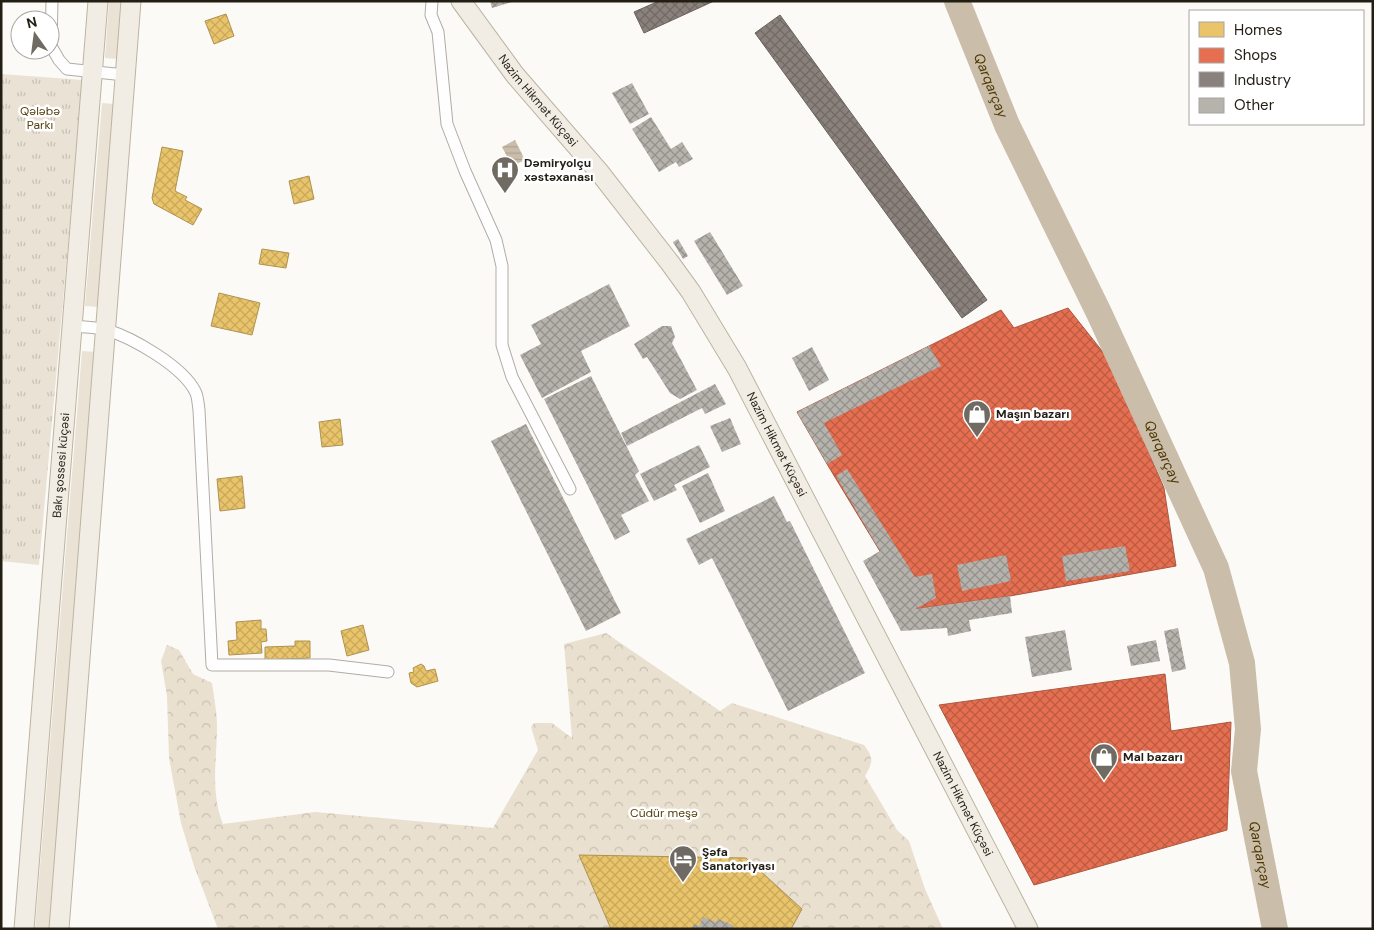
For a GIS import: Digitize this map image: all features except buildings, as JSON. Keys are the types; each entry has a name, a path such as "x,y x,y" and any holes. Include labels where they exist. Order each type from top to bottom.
{"main road":[{"name":"Bakı şossesi küçəsi","path":"24,929 98,1"},
{"path":"59,929 131,1"},
{"name":"Nazim Hikmət Küçəsi","path":"461,1 516,75 600,173 691,292 737,368 1028,929"}],"street":[{"path":"52,1 51,46 67,69 125,75"},
{"path":"432,1 431,15 438,32 447,124 465,171 496,240 502,266 502,345 512,377 570,489"},
{"path":"73,326 106,329 146,348 186,378 196,392 212,665 329,665 388,672"}],"green space":[{"path":"109,1 122,1 117,59 105,58"},
{"name":"Qələbə Parkı","path":"1,74 83,80 39,565 1,561"},
{"path":"102,103 115,104 98,307 85,306"},
{"path":"82,351 97,352 49,929 35,929"},
{"name":"Cüdür meşə","path":"606,633 720,711 732,703 864,745 871,757 870,767 865,776 897,830 909,841 925,889 943,929 218,929 194,866 181,823 169,758 167,696 161,661 167,645 179,650 193,674 212,683 217,721 215,787 223,824 315,812 493,828 538,750 531,727 534,723 552,723 572,738 564,644"}],"shaded area":[{"path":"515,140 525,160 512,166 502,147"}],"waterway":[{"name":"Qarqarçay","path":"957,1 1007,125 1099,313 1216,568 1242,663 1248,729 1244,771 1275,929"}],"place":[{"name":"Dəmiryolçu xəstəxanası","path":"505,194"},
{"name":"Maşın bazarı","path":"977,438"},
{"name":"Mal bazarı","path":"1104,781"},
{"name":"Şəfa Sanatoriyası","path":"683,883"}]}
